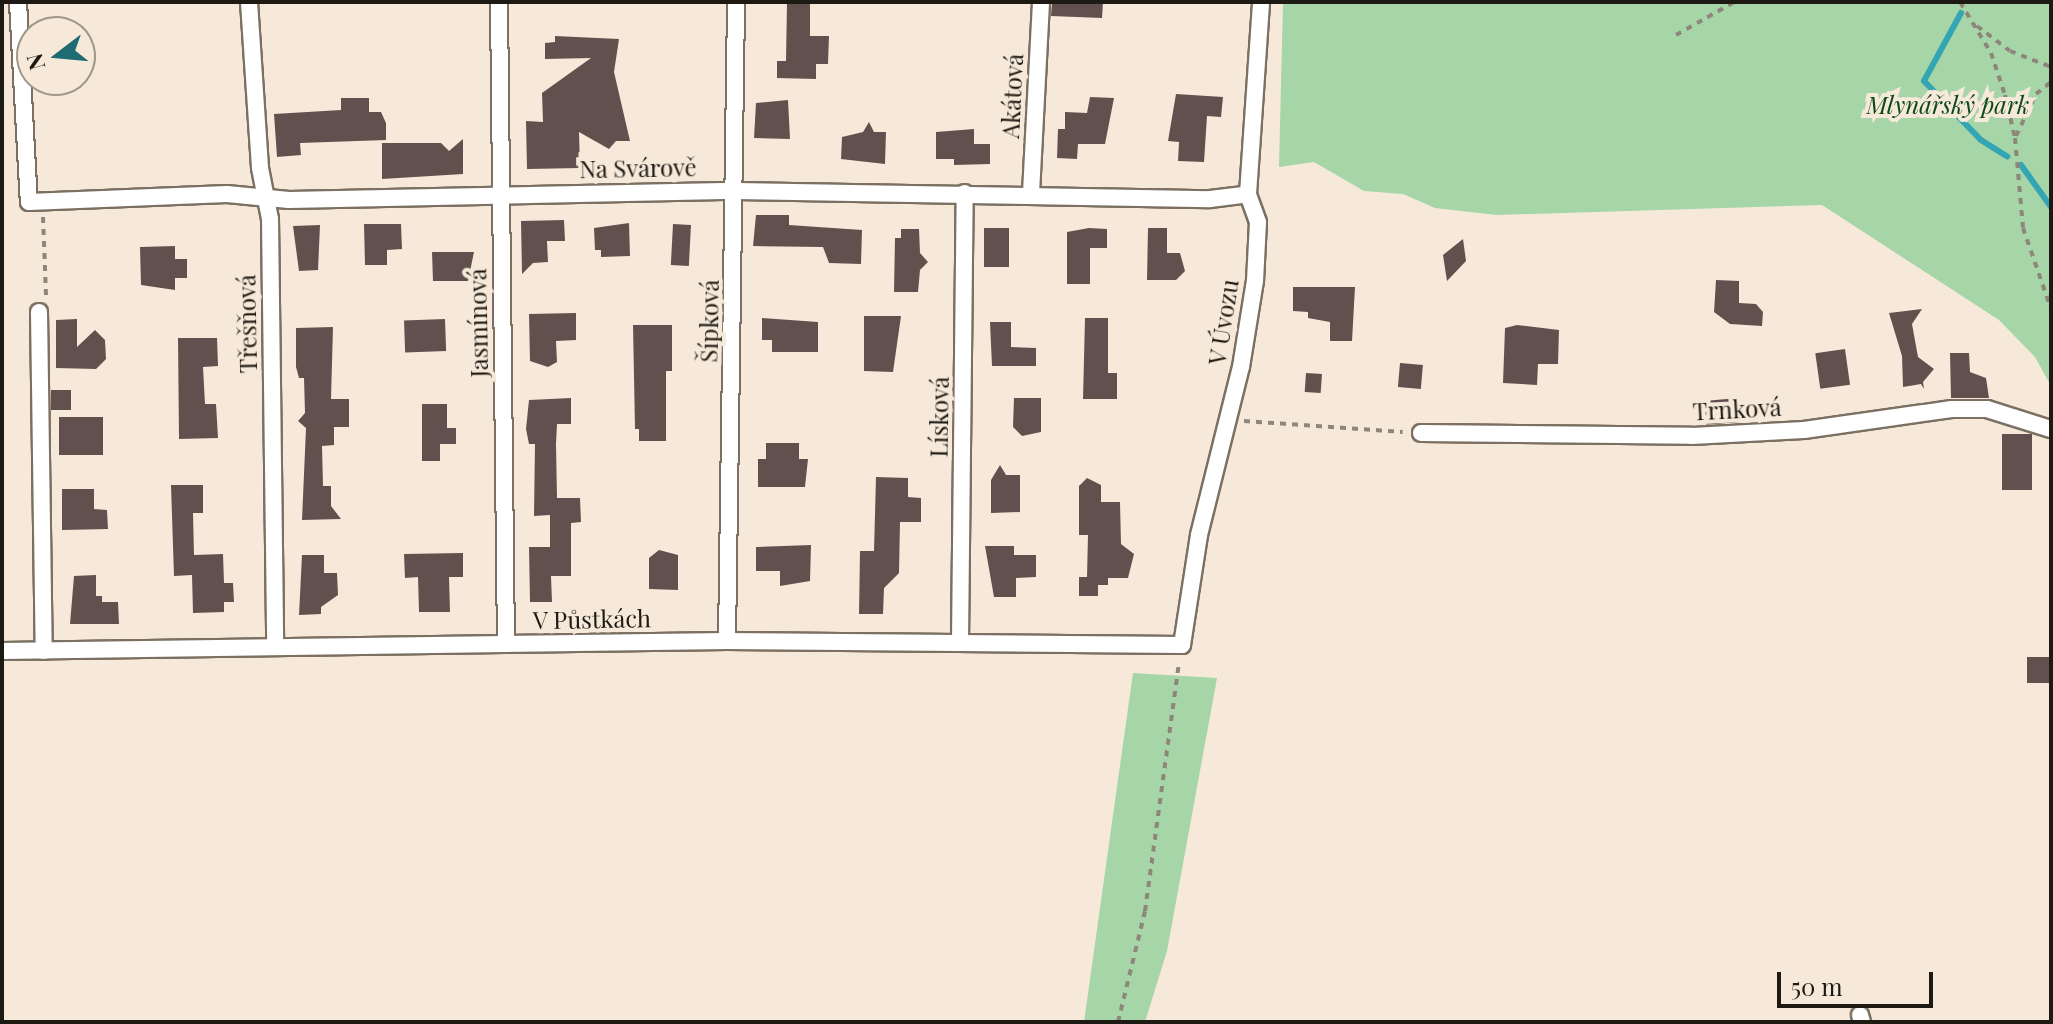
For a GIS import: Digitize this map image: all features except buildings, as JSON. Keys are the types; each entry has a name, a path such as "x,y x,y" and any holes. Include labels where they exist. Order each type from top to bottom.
{"street":[{"path":"18,2 36,202"},
{"name":"Třešňová","path":"249,2 264,197 270,219 275,646"},
{"name":"Jasmínová","path":"499,2 506,644"},
{"name":"Šípková","path":"727,641 736,191 736,2"},
{"name":"Akátová","path":"1031,193 1041,2"},
{"name":"V Úvozu","path":"1182,645 1199,535 1227,420 1255,281 1258,222 1248,194 1261,2"},
{"name":"Na Svárově","path":"36,202 736,191 1031,193 1210,199 1248,194"},
{"name":"Lísková","path":"960,642 965,193"},
{"path":"39,312 44,651"},
{"name":"Trnková","path":"1421,433 1692,436 1804,430 1964,409 2009,414 2051,429"},
{"name":"V Půstkách","path":"2,651 727,641 1182,645"}],"path":[{"path":"1676,35 1734,2"},
{"path":"1960,2 1991,53 2015,138 2023,228 2051,309"},
{"path":"1972,22 2010,51 2051,67"},
{"path":"2015,138 2036,94 2051,82"},
{"path":"36,202 46,301 39,312"},
{"path":"1227,420 1421,433"},
{"path":"1118,1022 1145,911 1182,645"}],"green space":[{"name":"Mlynářský park","path":"1283,2 2051,2 2051,386 2035,357 1999,320 1822,205 1497,215 1435,208 1403,194 1364,191 1314,162 1279,167"},
{"path":"1133,673 1217,678 1167,951 1145,1022 1084,1022"}],"waterway":[{"path":"1961,13 1924,81 1981,140 2007,156"},
{"path":"2021,165 2051,207"}]}
